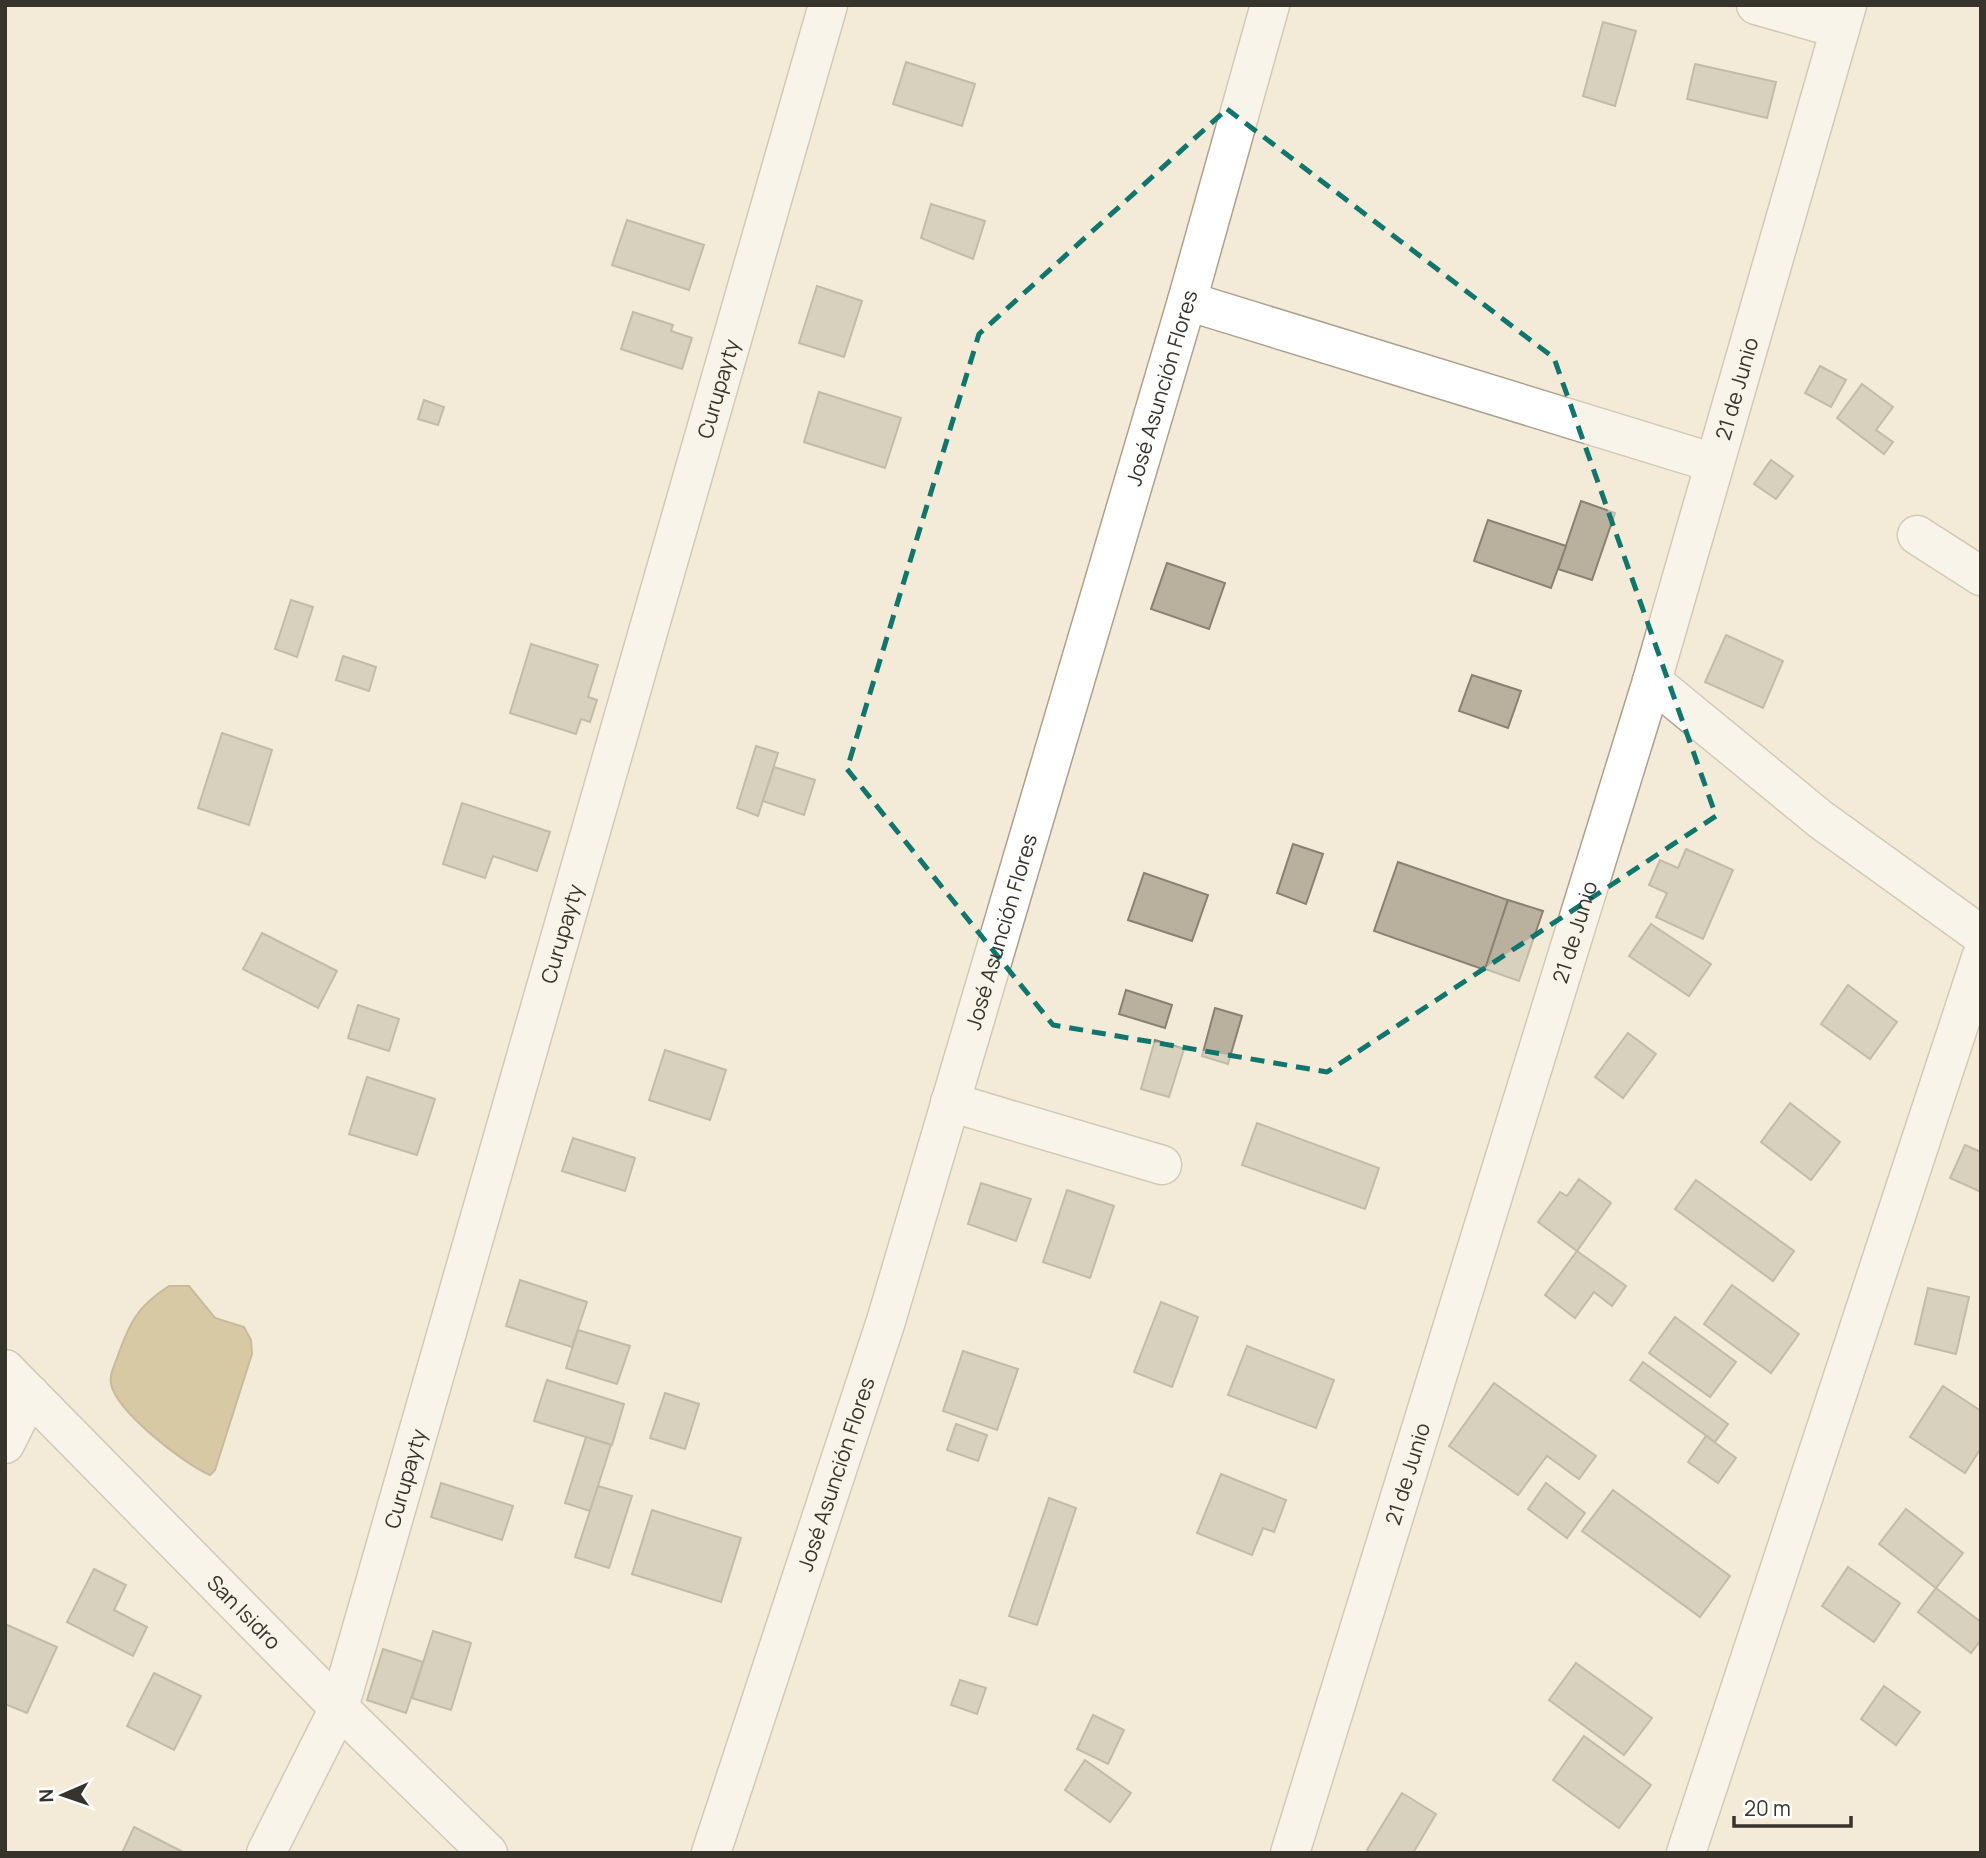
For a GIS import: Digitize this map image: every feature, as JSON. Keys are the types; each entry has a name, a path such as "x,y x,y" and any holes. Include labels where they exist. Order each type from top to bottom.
{"street":[{"name":"Curupayty","path":"266,1853 338,1708 828,5"},
{"name":"José Asunción Flores","path":"710,1853 886,1321 1187,301 1270,5"},
{"path":"1756,5 1844,17"},
{"name":"21 de Junio","path":"1292,1852 1652,681 1844,17"},
{"path":"1187,301 1714,463"},
{"path":"1917,535 1981,576"},
{"path":"1652,681 1820,819 1981,935"},
{"path":"1686,1853 1981,958"},
{"path":"950,1102 1162,1165"},
{"name":"San Isidro","path":"18,1381 338,1708 488,1853"},
{"path":"5,1444 18,1381"}],"highlighted area":[{"path":"1227,109 1554,358 1716,816 1327,1072 1053,1025 847,769 979,334"}],"shaded area":[{"path":"169,1286 189,1286 215,1318 244,1327 251,1340 252,1354 215,1470 210,1475 184,1460 153,1436 125,1408 111,1384 112,1371 130,1326 149,1301"}],"building":[{"path":"1603,22 1636,31 1615,106 1583,96"},
{"path":"906,62 975,84 962,126 893,104"},
{"path":"1695,64 1776,82 1767,118 1687,99"},
{"path":"931,204 985,221 973,259 921,238"},
{"path":"627,220 704,245 689,290 612,265"},
{"path":"817,286 862,301 844,357 799,343"},
{"path":"633,312 673,325 671,331 692,338 682,369 621,349"},
{"path":"1820,366 1846,380 1831,407 1805,393"},
{"path":"1862,384 1893,407 1876,430 1893,442 1884,454 1837,418"},
{"path":"819,392 901,418 885,468 804,442"},
{"path":"424,400 444,407 438,425 418,419"},
{"path":"1771,460 1793,476 1776,499 1754,484"},
{"path":"1581,501 1615,513 1592,580 1558,569"},
{"path":"1488,520 1566,546 1551,588 1474,561"},
{"path":"1167,563 1225,583 1209,629 1151,609"},
{"path":"291,600 313,607 297,657 275,649"},
{"path":"1726,635 1783,661 1763,708 1705,682"},
{"path":"531,644 598,665 588,697 597,700 590,722 581,719 576,734 510,713"},
{"path":"343,656 376,667 369,691 336,680"},
{"path":"1472,675 1521,691 1508,728 1459,711"},
{"path":"222,733 272,750 249,825 198,808"},
{"path":"756,746 778,753 758,816 737,808"},
{"path":"774,767 815,780 804,815 763,801"},
{"path":"462,803 550,832 537,871 493,856 485,878 443,864"},
{"path":"1293,844 1323,854 1306,904 1277,893"},
{"path":"1686,849 1733,870 1703,939 1656,917 1667,893 1649,885 1660,860 1678,868"},
{"path":"1398,862 1508,900 1485,970 1374,931"},
{"path":"1144,873 1208,895 1192,941 1128,920"},
{"path":"1508,900 1543,911 1519,981 1485,969"},
{"path":"1651,924 1711,964 1689,996 1629,956"},
{"path":"262,933 337,971 318,1008 243,969"},
{"path":"1848,985 1897,1022 1870,1059 1821,1024"},
{"path":"1126,990 1172,1005 1165,1028 1119,1014"},
{"path":"358,1005 399,1019 389,1051 348,1038"},
{"path":"1215,1008 1242,1016 1228,1064 1202,1056"},
{"path":"1628,1033 1656,1054 1623,1098 1595,1077"},
{"path":"1155,1040 1184,1049 1169,1097 1141,1089"},
{"path":"665,1050 726,1070 710,1120 649,1100"},
{"path":"367,1077 435,1099 417,1155 349,1134"},
{"path":"1790,1103 1840,1142 1811,1180 1761,1142"},
{"path":"1257,1123 1379,1168 1365,1209 1242,1165"},
{"path":"573,1138 635,1158 625,1191 562,1171"},
{"path":"1965,1145 1981,1152 1981,1192 1950,1178"},
{"path":"1579,1179 1611,1203 1577,1251 1538,1222 1560,1192 1567,1196"},
{"path":"1696,1180 1794,1251 1773,1281 1675,1209"},
{"path":"981,1183 1031,1199 1016,1241 968,1224"},
{"path":"1067,1190 1114,1206 1090,1278 1043,1262"},
{"path":"1577,1251 1626,1286 1612,1306 1594,1292 1575,1318 1545,1295"},
{"path":"520,1280 587,1302 572,1347 506,1326"},
{"path":"1732,1285 1799,1334 1771,1373 1704,1324"},
{"path":"1928,1288 1969,1297 1956,1354 1915,1344"},
{"path":"1161,1302 1198,1317 1172,1387 1134,1372"},
{"path":"1675,1317 1736,1362 1710,1397 1649,1353"},
{"path":"578,1330 630,1346 617,1384 566,1368"},
{"path":"1247,1346 1334,1380 1316,1428 1228,1395"},
{"path":"963,1351 1018,1369 997,1430 943,1411"},
{"path":"1643,1362 1728,1424 1715,1442 1630,1380"},
{"path":"547,1380 624,1404 612,1445 534,1421"},
{"path":"1494,1383 1596,1456 1579,1479 1547,1456 1518,1495 1449,1446"},
{"path":"1943,1386 1981,1411 1981,1448 1965,1473 1910,1437"},
{"path":"665,1393 699,1404 685,1449 650,1438"},
{"path":"956,1424 987,1435 978,1461 947,1450"},
{"path":"1706,1436 1736,1458 1718,1483 1688,1462"},
{"path":"586,1437 611,1445 590,1511 565,1503"},
{"path":"1221,1474 1286,1500 1274,1532 1263,1528 1252,1555 1197,1533"},
{"path":"441,1483 513,1506 502,1540 431,1517"},
{"path":"1546,1483 1585,1513 1567,1538 1528,1509"},
{"path":"598,1486 632,1496 609,1568 575,1557"},
{"path":"1613,1490 1730,1576 1700,1617 1582,1531"},
{"path":"1049,1498 1076,1508 1037,1625 1009,1616"},
{"path":"1906,1509 1963,1553 1936,1588 1879,1544"},
{"path":"652,1510 741,1538 721,1602 632,1574"},
{"path":"1848,1567 1900,1603 1874,1642 1822,1606"},
{"path":"94,1569 126,1585 114,1610 147,1627 133,1656 67,1622"},
{"path":"1936,1588 1981,1622 1981,1640 1971,1653 1918,1612"},
{"path":"5,1624 57,1647 27,1713 5,1704"},
{"path":"433,1631 471,1643 451,1710 412,1698"},
{"path":"383,1649 423,1662 406,1713 367,1700"},
{"path":"1576,1663 1652,1718 1624,1755 1549,1700"},
{"path":"154,1673 201,1696 174,1750 127,1726"},
{"path":"960,1680 986,1688 977,1714 951,1705"},
{"path":"1884,1686 1920,1712 1896,1745 1861,1719"},
{"path":"1093,1715 1124,1730 1108,1764 1077,1749"},
{"path":"1584,1736 1651,1785 1619,1828 1553,1780"},
{"path":"1085,1760 1131,1793 1110,1822 1065,1790"},
{"path":"1402,1793 1436,1814 1413,1853 1371,1853 1367,1850"},
{"path":"134,1827 185,1853 122,1853"}]}
